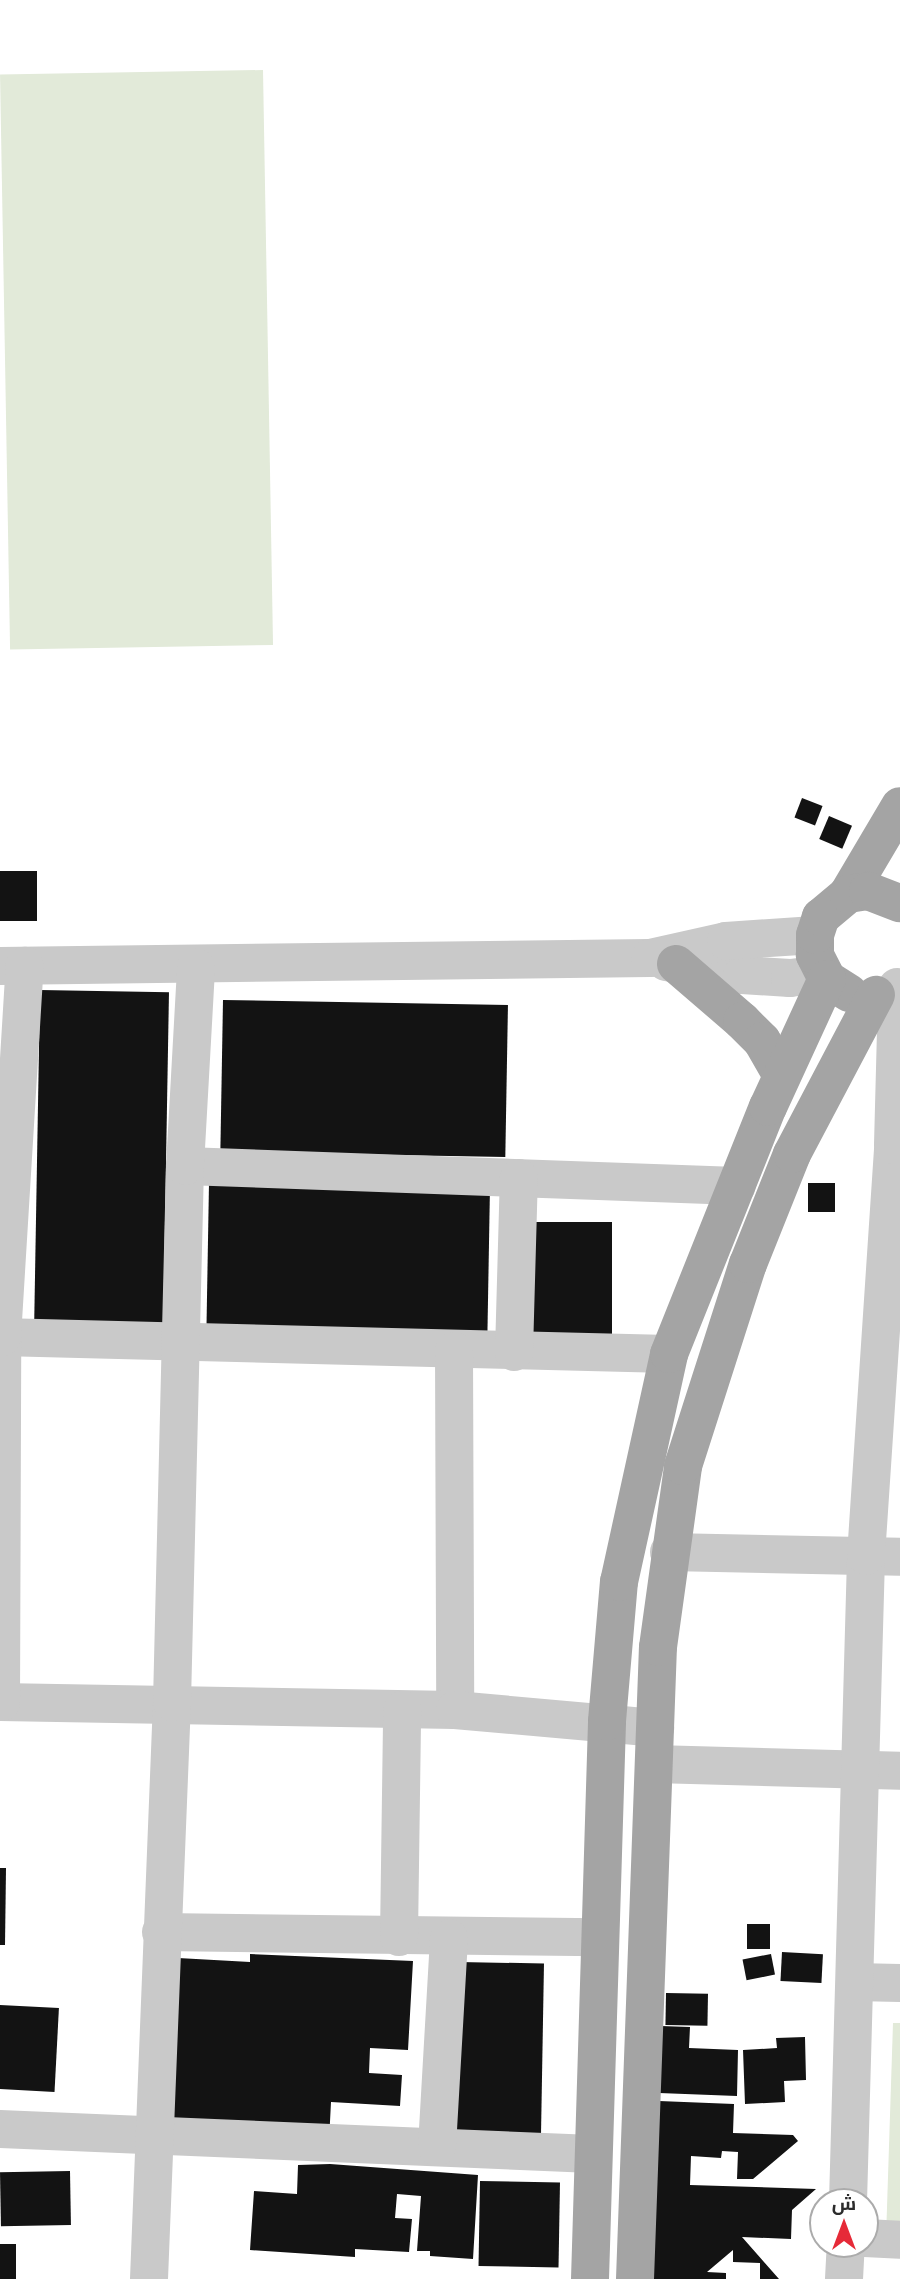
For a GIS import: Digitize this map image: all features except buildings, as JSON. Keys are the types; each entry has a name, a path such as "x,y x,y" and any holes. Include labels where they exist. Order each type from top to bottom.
{"main road":[{"path":"891,989 850,994 825,976 815,955 815,934 827,910 848,894 900,806"},
{"path":"848,894 868,891 888,895 900,903"},
{"path":"663,961 748,1028 782,1076"},
{"path":"590,2279 607,1721 619,1582 669,1354 825,976"},
{"path":"635,2279 658,1647 669,1552 683,1466 748,1264 792,1154 891,989"}],"street":[{"path":"663,961 726,941 815,934"},
{"path":"825,976 790,978 742,975 663,961 197,967 13,966 1,1337 0,1702 172,1702 455,1710 607,1721 655,1746 861,1770 900,1771"},
{"path":"149,2279 157,2135 161,1932 172,1702 185,1166 197,967"},
{"path":"848,2188 861,1770 883,1556 896,1145 891,989"},
{"path":"185,1166 737,1186"},
{"path":"514,1352 519,1178"},
{"path":"1,1337 454,1351 669,1354"},
{"path":"454,1351 455,1710"},
{"path":"669,1552 883,1556"},
{"path":"398,1937 402,1710"},
{"path":"161,1932 449,1938 600,1937"},
{"path":"437,2147 449,1938"},
{"path":"855,1982 900,1983"},
{"path":"0,2129 592,2154"},
{"path":"879,2239 900,2240"},
{"path":"844,2279 845,2258"}],"green space":[{"path":"263,70 273,645 10,650 0,75"},
{"path":"893,2023 900,2023 900,2238 886,2238"}]}
